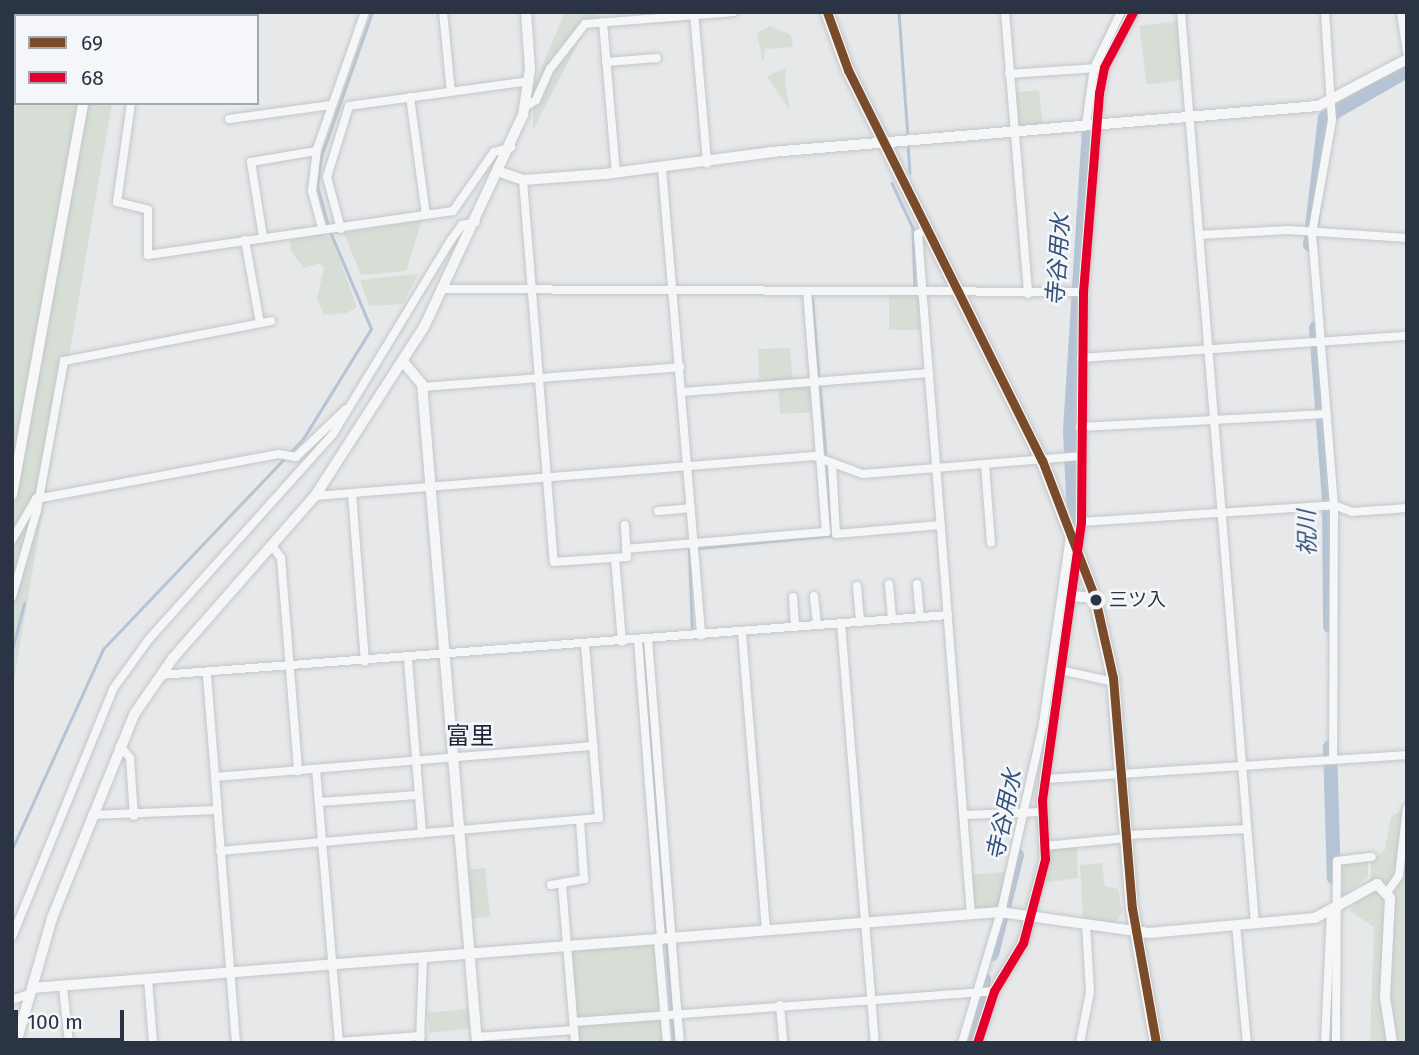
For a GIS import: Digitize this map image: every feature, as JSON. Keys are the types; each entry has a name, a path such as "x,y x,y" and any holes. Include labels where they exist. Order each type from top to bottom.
{"main road":[{"path":"827,12 884,143 1042,460 1079,550 1095,598 1114,681 1135,932 1156,1043"},
{"path":"12,495 83,105"}],"street":[{"path":"321,228 312,191 316,151 365,12"},
{"path":"443,12 451,92"},
{"path":"16,1043 31,990 92,815 120,746 160,675 315,496 405,364 477,222 511,147 525,107 529,81 526,12"},
{"path":"525,107 536,100 550,69 585,24 734,12"},
{"path":"1005,12 1028,295"},
{"path":"962,1043 984,989 1014,963 1031,915 1045,846 1042,812 1081,522 1081,358 1092,124 1099,68 1121,12"},
{"path":"1099,68 1133,12"},
{"path":"1181,12 1255,924"},
{"path":"1325,12 1333,102 1312,233 1334,505 1330,760"},
{"path":"1401,12 1407,52"},
{"path":"694,14 707,163"},
{"path":"603,22 616,173"},
{"path":"606,62 657,58"},
{"path":"500,172 523,180 616,173 1013,130 1333,102 1407,59"},
{"path":"1009,74 1099,68"},
{"path":"341,229 327,177 349,106 529,81"},
{"path":"410,97 426,215"},
{"path":"131,105 117,202 148,211 144,251 148,255 453,211 494,152 511,147"},
{"path":"229,119 331,105"},
{"path":"263,237 251,162 316,151"},
{"path":"662,168 701,635"},
{"path":"523,180 554,562 627,557 625,525"},
{"path":"12,937 113,690 149,639 352,406 451,240 462,225 477,222"},
{"path":"926,229 918,234 971,915"},
{"path":"1199,235 1312,233 1407,238"},
{"path":"245,240 260,323"},
{"path":"443,289 1028,295 1083,292"},
{"path":"626,549 827,531 807,293"},
{"path":"12,597 36,499 64,361 70,355 271,321"},
{"path":"1081,358 1407,336"},
{"path":"405,364 423,387 477,1040 671,1014 984,989"},
{"path":"423,387 680,367"},
{"path":"681,392 929,373"},
{"path":"12,540 36,499 279,454 296,457 352,406"},
{"path":"1080,427 1327,414"},
{"path":"315,496 821,457 832,464 863,474 1080,456"},
{"path":"832,464 836,534 941,525"},
{"path":"985,464 991,543"},
{"path":"352,494 365,662"},
{"path":"1081,522 1334,505 1352,512 1407,508"},
{"path":"658,511 691,508"},
{"path":"977,1043 984,989 1043,724 1070,531"},
{"path":"273,547 281,558 298,771"},
{"path":"615,558 622,642"},
{"path":"889,584 892,619"},
{"path":"917,584 920,617"},
{"path":"857,586 859,622"},
{"path":"814,596 817,625"},
{"path":"1072,596 1095,598"},
{"path":"793,597 795,627"},
{"path":"160,675 207,675 948,615"},
{"path":"841,623 875,1043"},
{"path":"742,632 766,932"},
{"path":"649,639 664,939 671,1014 667,1043"},
{"path":"638,640 671,1014 680,1043"},
{"path":"220,851 599,818 585,645"},
{"path":"408,659 422,833"},
{"path":"1060,670 1114,681"},
{"path":"207,675 236,1043"},
{"path":"120,746 130,758 134,816"},
{"path":"215,777 594,746"},
{"path":"1046,779 1407,755"},
{"path":"316,769 339,1042 420,1039 423,959"},
{"path":"320,802 418,795"},
{"path":"1392,1043 1385,997 1388,891 1399,875 1407,808"},
{"path":"92,815 134,816 217,810"},
{"path":"964,815 1042,812"},
{"path":"551,885 584,879 580,820"},
{"path":"1045,846 1247,829"},
{"path":"1325,1043 1337,861 1372,857"},
{"path":"562,884 575,1043"},
{"path":"12,1000 31,990 148,979 1000,912 1135,932 1255,924 1335,911 1368,886 1388,891"},
{"path":"1335,911 1336,1043"},
{"path":"1080,1043 1090,992 1086,924"},
{"path":"1236,925 1247,1043"},
{"path":"148,979 153,1043"},
{"path":"63,987 69,1043"},
{"path":"780,1005 783,1043"}],"shaded area":[{"path":"12,12 124,12 14,14 14,105 112,105 12,692"},
{"path":"565,12 596,12 603,22 588,24 533,130 533,87"},
{"path":"1179,21 1186,80 1146,84 1139,26"},
{"path":"770,26 791,35 793,47 765,49 763,63 757,33"},
{"path":"786,68 785,81 790,111 767,76"},
{"path":"1039,90 1043,128 1014,131 1010,93"},
{"path":"422,220 406,271 361,275 344,233"},
{"path":"320,234 332,238 357,307 347,313 324,315 317,299 324,268 320,263 304,268 290,250 291,239"},
{"path":"418,274 403,304 369,306 360,280"},
{"path":"889,295 920,295 920,330 889,330"},
{"path":"790,348 793,383 815,382 817,412 780,414 778,385 759,386 758,349"},
{"path":"1407,807 1407,1043 1370,1043 1374,927 1350,911 1371,877 1371,861 1385,850 1391,817"},
{"path":"1077,846 1078,878 1042,883 1049,847"},
{"path":"1341,858 1368,860 1368,877 1343,896"},
{"path":"1102,863 1105,886 1118,889 1122,912 1113,926 1083,922 1080,865"},
{"path":"485,868 490,917 469,919 464,870"},
{"path":"1005,872 997,908 971,912 968,875"},
{"path":"658,940 667,1043 576,1043 567,948"},
{"path":"474,1008 476,1028 429,1033 427,1013"}],"waterway":[{"path":"328,226 317,186 321,157 372,12"},
{"path":"899,12 908,138"},
{"name":"寺谷用水","path":"1111,38 1127,12"},
{"name":"祝川","path":"1310,245 1325,118 1407,71"},
{"name":"寺谷用水","path":"1074,518 1070,431 1090,111"},
{"path":"908,145 910,173"},
{"path":"892,183 913,228 915,289"},
{"path":"12,849 103,649 303,439 371,329 330,232"},
{"path":"812,294 819,378"},
{"name":"祝川","path":"1316,328 1329,501 1330,626"},
{"path":"820,385 830,504"},
{"path":"692,632 689,549 834,535"},
{"path":"12,650 24,604"},
{"path":"643,639 674,1043"},
{"name":"祝川","path":"1330,747 1334,878"},
{"name":"寺谷用水","path":"992,954 1017,855"},
{"name":"寺谷用水","path":"969,1043 984,980"},
{"name":"祝川","path":"1330,1043 1334,1009"}],"transit line":[{"name":"69","path":"827,12 848,70 1042,460 1095,598 1113,678 1132,908 1156,1043"},
{"name":"68","path":"977,1043 994,991 1023,943 1045,859 1042,800 1081,522 1083,292 1099,93 1104,67 1133,12"}],"place":[{"name":"三ツ入","path":"1096,600"}],"district":[{"name":"富里","path":"470,737"}]}
